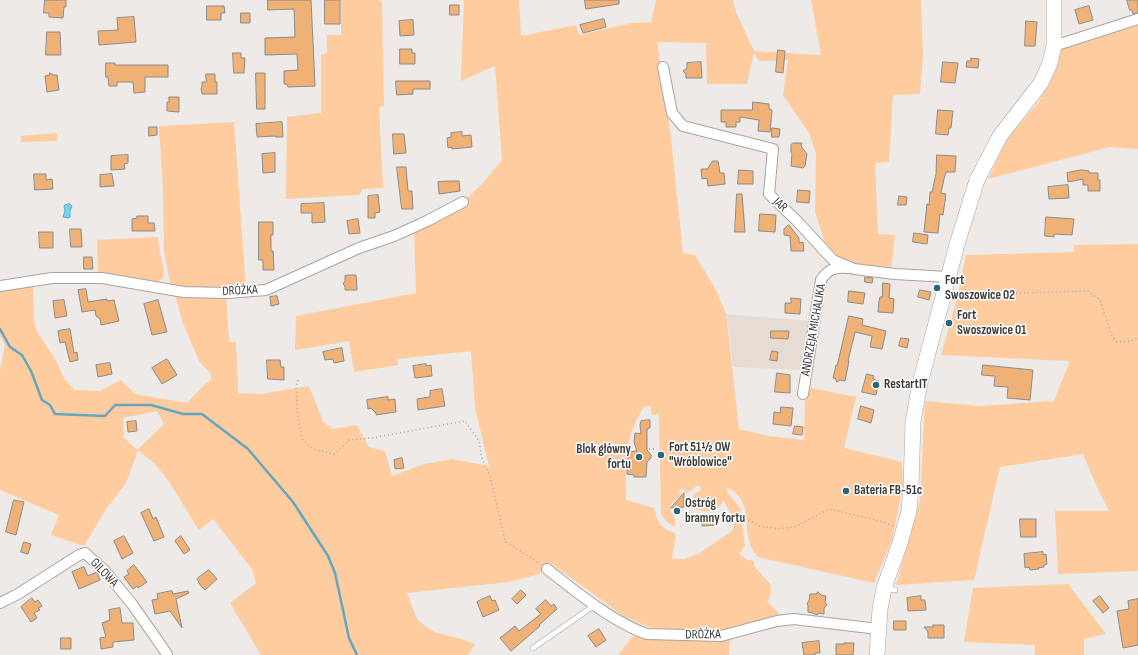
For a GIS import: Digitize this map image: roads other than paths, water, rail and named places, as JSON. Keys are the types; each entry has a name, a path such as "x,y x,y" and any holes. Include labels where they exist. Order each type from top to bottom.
{"street":[{"path":"877,655 880,609 890,589 909,512 912,434 916,400 948,277 969,202 981,172 1000,136 1041,83 1050,63 1054,46 1054,0"},
{"path":"1054,46 1138,19"},
{"name":"JAR","path":"663,67 672,113 682,126 773,149 769,194 797,221 833,260 854,269 894,274 948,277"},
{"name":"DRÓŻKA","path":"0,286 52,278 102,278 184,292 227,293 266,290 359,248 394,236 463,202"},
{"name":"ANDRZEJA MICHALIKA","path":"803,394 821,280 826,272 839,267 854,269"},
{"name":"GILOWA","path":"0,603 18,594 79,555 85,553 105,571 132,604 167,654"},
{"name":"DRÓŻKA","path":"547,569 620,621 637,631 647,634 721,636 777,621 794,619 878,629"}],"lane":[{"path":"533,648 596,605"}],"water":[{"path":"70,204 72,206 70,217 63,217 65,211 64,206"}],"waterway":[{"path":"0,329 10,347 22,355 31,371 42,400 50,405 55,414 105,416 115,405 151,405 183,414 202,414 248,449 293,502 328,556 335,573 349,638 357,655"}],"place":[{"name":"Fort Swoszowice 02","path":"937,288"},
{"name":"Fort Swoszowice 01","path":"949,323"},
{"name":"RestartIT","path":"876,385"},
{"name":"Fort 51½ OW \"Wróblowice\"","path":"661,455"},
{"name":"Blok główny fortu","path":"639,457"},
{"name":"Bateria FB-51c","path":"846,491"},
{"name":"Ostróg bramny fortu","path":"677,511"}]}
